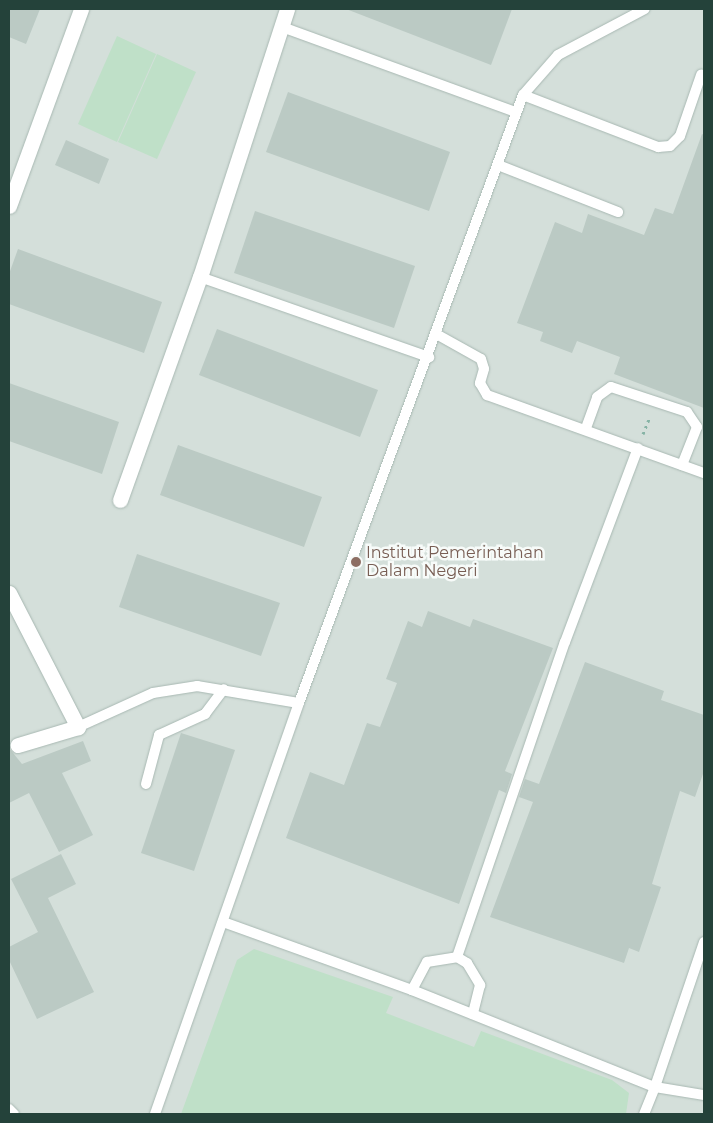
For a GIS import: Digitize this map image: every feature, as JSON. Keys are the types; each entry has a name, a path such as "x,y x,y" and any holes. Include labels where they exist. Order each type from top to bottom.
{"street":[{"path":"9,206 81,9"},
{"path":"120,500 200,277 287,9"},
{"path":"9,593 78,727 18,745"}],"lane":[{"path":"155,1114 299,703 438,335 523,95 558,54 645,9"},
{"path":"282,27 516,112"},
{"path":"523,95 658,147 670,146 680,136 701,75"},
{"path":"498,165 618,212"},
{"path":"200,277 429,357"},
{"path":"438,335 481,359 484,369 480,383 487,395 586,428 704,473"},
{"path":"586,428 597,397 611,388 655,402 694,418 697,427 682,465"},
{"path":"457,958 565,642 638,448"},
{"path":"78,727 153,693 196,686 224,689 299,703"},
{"path":"146,784 159,735 205,714 224,689"},
{"path":"223,922 412,990 655,1087 704,1095"},
{"path":"644,1114 704,942"},
{"path":"412,990 427,962 457,958 467,963 480,985 473,1014"},
{"path":"9,1109 14,1114"}],"path":[{"path":"638,448 655,402"}],"shaded area":[{"name":"Institut Pemerintahan Dalam Negeri","path":"9,9 704,9 704,1114 9,1114"}],"green space":[{"path":"117,36 156,54 117,142 78,124"},
{"path":"157,54 196,72 157,159 118,142"},
{"path":"254,949 393,997 386,1013 474,1047 481,1031 612,1080 629,1093 626,1114 181,1114 237,960"}],"building":[{"path":"9,9 40,9 26,44 9,37"},
{"path":"346,9 512,9 491,65"},
{"path":"288,92 450,152 429,211 266,152"},
{"path":"702,134 704,135 704,408 614,374 620,357 577,341 572,353 540,341 543,332 517,323 555,222 582,233 588,214 644,235 655,208 673,214"},
{"path":"66,140 109,159 99,184 55,165"},
{"path":"255,211 415,266 394,328 234,273"},
{"path":"18,249 162,302 144,353 9,304 9,274"},
{"path":"217,329 378,390 360,437 199,375"},
{"path":"9,383 119,422 102,474 9,441"},
{"path":"178,445 322,497 304,547 160,495"},
{"path":"137,554 280,603 261,656 119,607"},
{"path":"428,611 470,627 473,619 553,648 505,771 512,774 506,793 499,790 459,904 286,838 310,772 344,785 367,723 380,727 397,683 386,679 408,621 422,627"},
{"path":"585,662 664,691 661,700 704,715 704,771 695,797 680,791 652,884 661,887 639,952 629,948 624,963 490,917 533,802 519,797 525,779 539,784"},
{"path":"181,733 235,750 194,871 141,853"},
{"path":"83,741 91,761 62,773 93,835 59,852 29,793 9,803 9,748 22,764"},
{"path":"61,854 76,884 48,898 94,992 37,1019 9,960 9,947 38,932 11,879"}],"place":[{"name":"Institut Pemerintahan Dalam Negeri","path":"356,562"}]}
